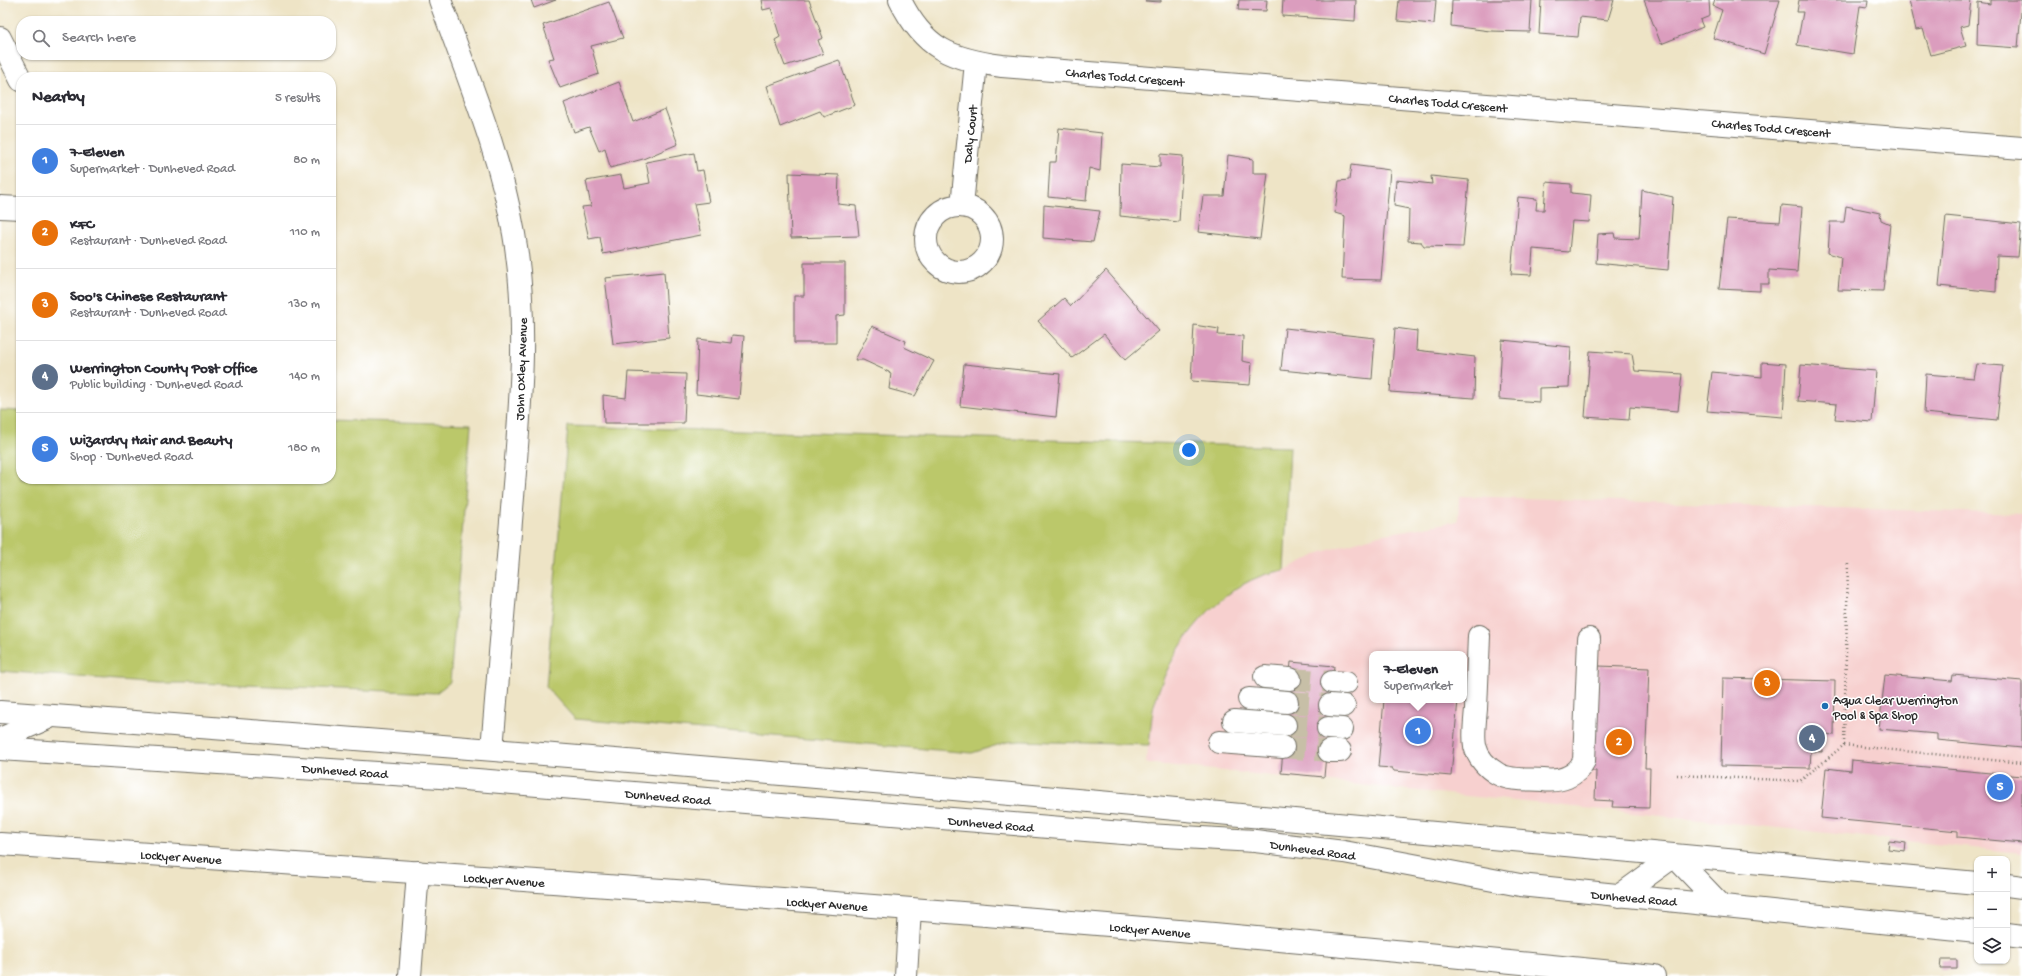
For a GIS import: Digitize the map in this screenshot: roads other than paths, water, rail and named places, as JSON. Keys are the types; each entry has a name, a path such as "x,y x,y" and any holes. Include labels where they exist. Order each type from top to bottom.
{"main road":[{"name":"John Oxley Avenue","path":"440,0 502,180 514,233 522,290 523,342 520,412 492,750"},
{"name":"Charles Todd Crescent","path":"900,0 907,14 920,32 935,46 954,57 1002,66 2022,148"},
{"path":"0,38 17,72"},
{"name":"Daly Court","path":"962,206 976,62"},
{"path":"0,207 16,208"},
{"path":"1480,636 1474,739 1479,757 1498,774 1507,777 1552,781 1562,780 1572,775 1580,768 1584,761 1589,639"},
{"path":"1265,677 1290,679"},
{"path":"1249,699 1287,702"},
{"name":"Dunheved Road","path":"0,712 492,750 1144,806 1974,883"},
{"path":"0,739 52,716"},
{"path":"1234,721 1285,725"},
{"path":"1219,742 1283,747"},
{"name":"Dunheved Road","path":"0,749 440,777 1147,835 1255,841 1344,852 1520,885 1619,896 1720,904 1974,932"},
{"path":"440,777 492,750 540,786"},
{"name":"Lockyer Avenue","path":"0,844 418,872 910,909 1219,934 1654,976"},
{"path":"1619,896 1674,856 1720,904"},
{"path":"410,976 418,872"},
{"path":"2010,885 2022,887"},
{"path":"906,976 910,909"},
{"path":"2010,935 2022,937"}],"tunnel":[{"path":"1290,679 1332,682"},
{"path":"1287,702 1330,705"},
{"path":"1285,725 1328,728"},
{"path":"1283,747 1329,751"}],"place":[{"name":"Soo's Chinese Restaurant","path":"1767,683"},
{"name":"Aqua Clear Werrington Pool & Spa Shop","path":"1825,706"},
{"name":"7-Eleven","path":"1418,731"},
{"name":"Werrington County Post Office","path":"1812,738"},
{"name":"KFC","path":"1619,742"},
{"name":"Wizardry Hair and Beauty","path":"2000,787"}]}
